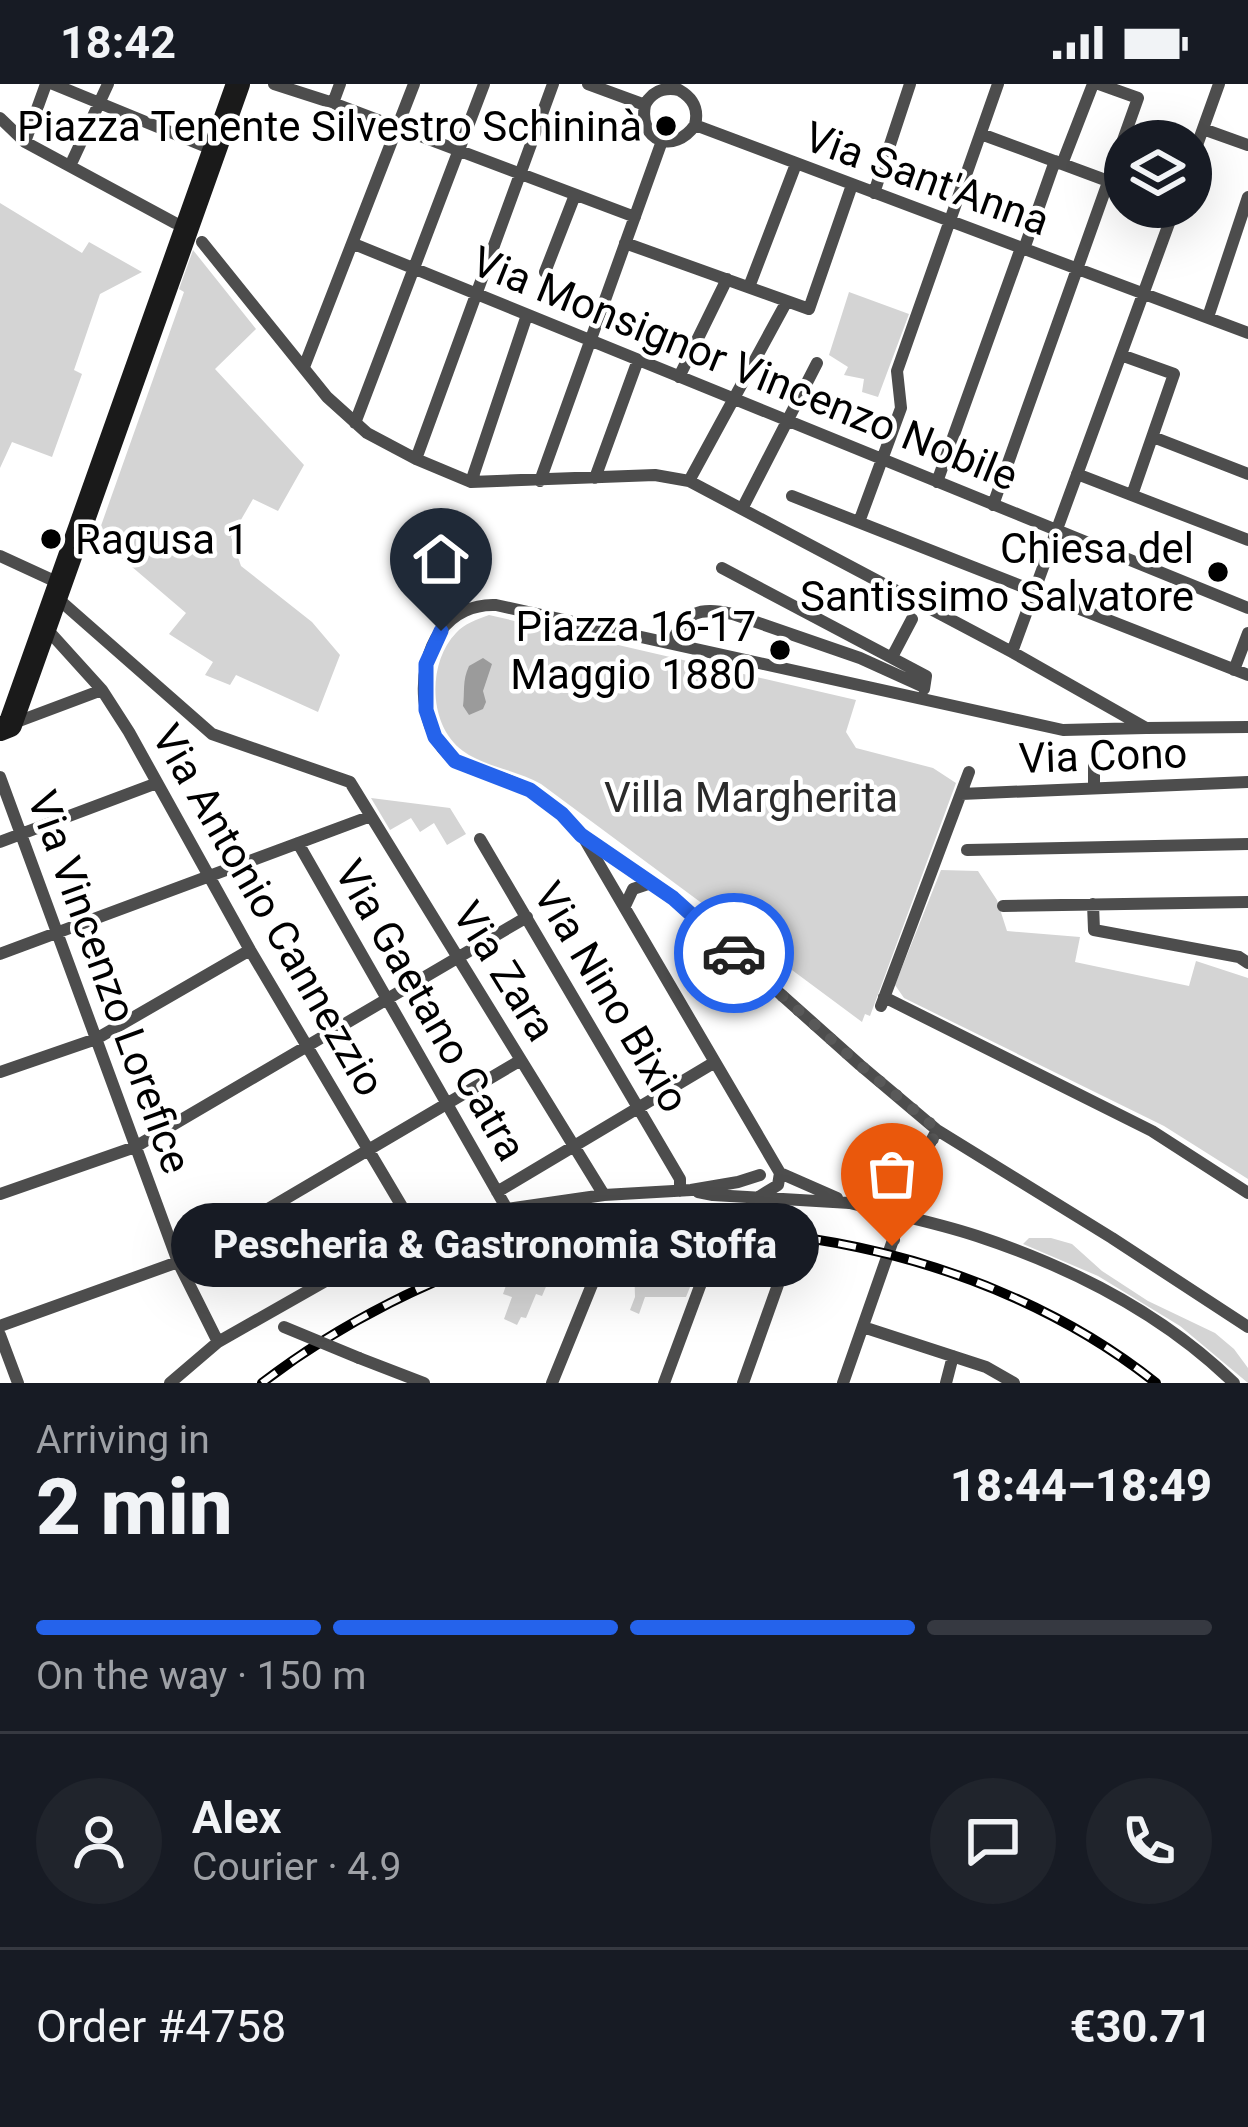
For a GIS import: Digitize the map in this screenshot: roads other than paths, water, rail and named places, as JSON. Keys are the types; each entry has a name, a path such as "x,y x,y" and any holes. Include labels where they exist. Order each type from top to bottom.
{"main road":[{"path":"4,726 59,590 238,84"}],"street":[{"path":"25,142 50,84 214,150"},
{"path":"70,166 108,84"},
{"path":"274,84 634,217"},
{"path":"333,103 340,84"},
{"path":"304,367 414,84"},
{"path":"355,423 484,84"},
{"path":"416,459 553,84"},
{"path":"588,84 645,105"},
{"path":"874,193 910,84"},
{"path":"859,522 901,408 897,371 998,84"},
{"path":"937,482 1023,248 1096,84 1138,98 1130,120"},
{"path":"1206,120 1220,84"},
{"path":"680,87 697,116 686,137 662,141 645,124 645,105 662,90 680,87"},
{"path":"0,118 25,142 176,223"},
{"name":"Via Sant'Anna","path":"694,125 1248,333"},
{"path":"1212,132 1248,146"},
{"path":"981,134 1104,179"},
{"path":"540,481 662,141"},
{"path":"748,287 796,164"},
{"path":"626,243 809,309 852,185"},
{"path":"993,505 1104,192"},
{"path":"545,272 575,195"},
{"path":"1208,317 1248,197"},
{"path":"1012,652 1166,228"},
{"path":"202,242 327,397 367,433 416,459 471,482 655,475 689,481 1146,728"},
{"name":"Via Monsignor Vincenzo Nobile","path":"354,244 1247,607"},
{"path":"1230,252 1248,258"},
{"path":"679,377 727,279"},
{"path":"689,481 787,301"},
{"path":"471,482 527,315"},
{"path":"1120,355 1174,374 1132,495"},
{"path":"596,478 638,360"},
{"path":"742,509 818,362"},
{"path":"1153,437 1248,474"},
{"path":"1077,474 1248,540"},
{"path":"792,496 1241,672 1248,633"},
{"path":"0,556 59,590"},
{"path":"722,568 926,676 923,692"},
{"name":"Via Zara","path":"59,590 212,734 350,782 604,1195"},
{"path":"850,1203 789,1200 768,1182 763,1141 581,835 530,790 455,761 435,737 424,696 426,664 441,631 470,608 496,605 923,692 1063,730 1248,727"},
{"path":"666,642 695,612 734,614 860,658 923,692"},
{"path":"892,657 912,620"},
{"name":"Via Antonio Cannezzio","path":"45,627 103,690 420,1237"},
{"path":"4,726 103,690"},
{"path":"1100,729 1111,708"},
{"path":"1094,750 1094,788"},
{"path":"969,772 883,1001 1152,1131 1248,1193"},
{"name":"Via Vincenzo Lorefice","path":"0,777 178,1262 218,1342"},
{"path":"0,842 157,782"},
{"name":"Via Cono","path":"961,794 1248,782"},
{"path":"0,954 371,816"},
{"path":"581,835 673,898 938,1130 1248,1327"},
{"name":"Via Nino Bixio","path":"480,839 686,1191"},
{"name":"Via Gaetano Catra","path":"298,843 507,1210"},
{"path":"968,850 1248,844"},
{"path":"625,906 633,889 651,884"},
{"path":"1003,906 1248,902"},
{"path":"1093,904 1094,930 1243,960 1248,940"},
{"path":"0,1194 135,1147 527,917"},
{"path":"0,1072 96,1039 250,950"},
{"path":"18,1383 0,1331 178,1262 521,1060"},
{"path":"497,1192 715,1062"},
{"path":"843,1383 921,1160 938,1130"},
{"path":"686,1191 713,1195 768,1182"},
{"path":"170,1383 218,1342 328,1279 420,1237 507,1210 604,1195 768,1182 971,1234 1044,1259 1113,1293 1171,1331 1234,1383"},
{"path":"552,1383 602,1260"},
{"path":"742,1383 785,1264"},
{"path":"664,1383 703,1277"},
{"path":"261,1317 424,1383"},
{"path":"863,1328 986,1366 1014,1383"},
{"path":"946,1383 953,1356"}],"railway":[{"path":"262,1383 356,1321 461,1271 531,1249 610,1235 692,1230 776,1234 858,1247 939,1269 1017,1299 1090,1337 1156,1383"}],"place":[{"name":"Piazza Tenente Silvestro Schininà","path":"666,126"},
{"name":"Ragusa 1","path":"51,539"},
{"name":"Chiesa del Santissimo Salvatore","path":"1218,572"},
{"name":"Piazza 16-17 Maggio 1880","path":"780,650"},
{"name":"Pescheria & Gastronomia Stoffa","path":"892,1246"}],"park label":[{"name":"Villa Margherita","path":"751,797"}]}
